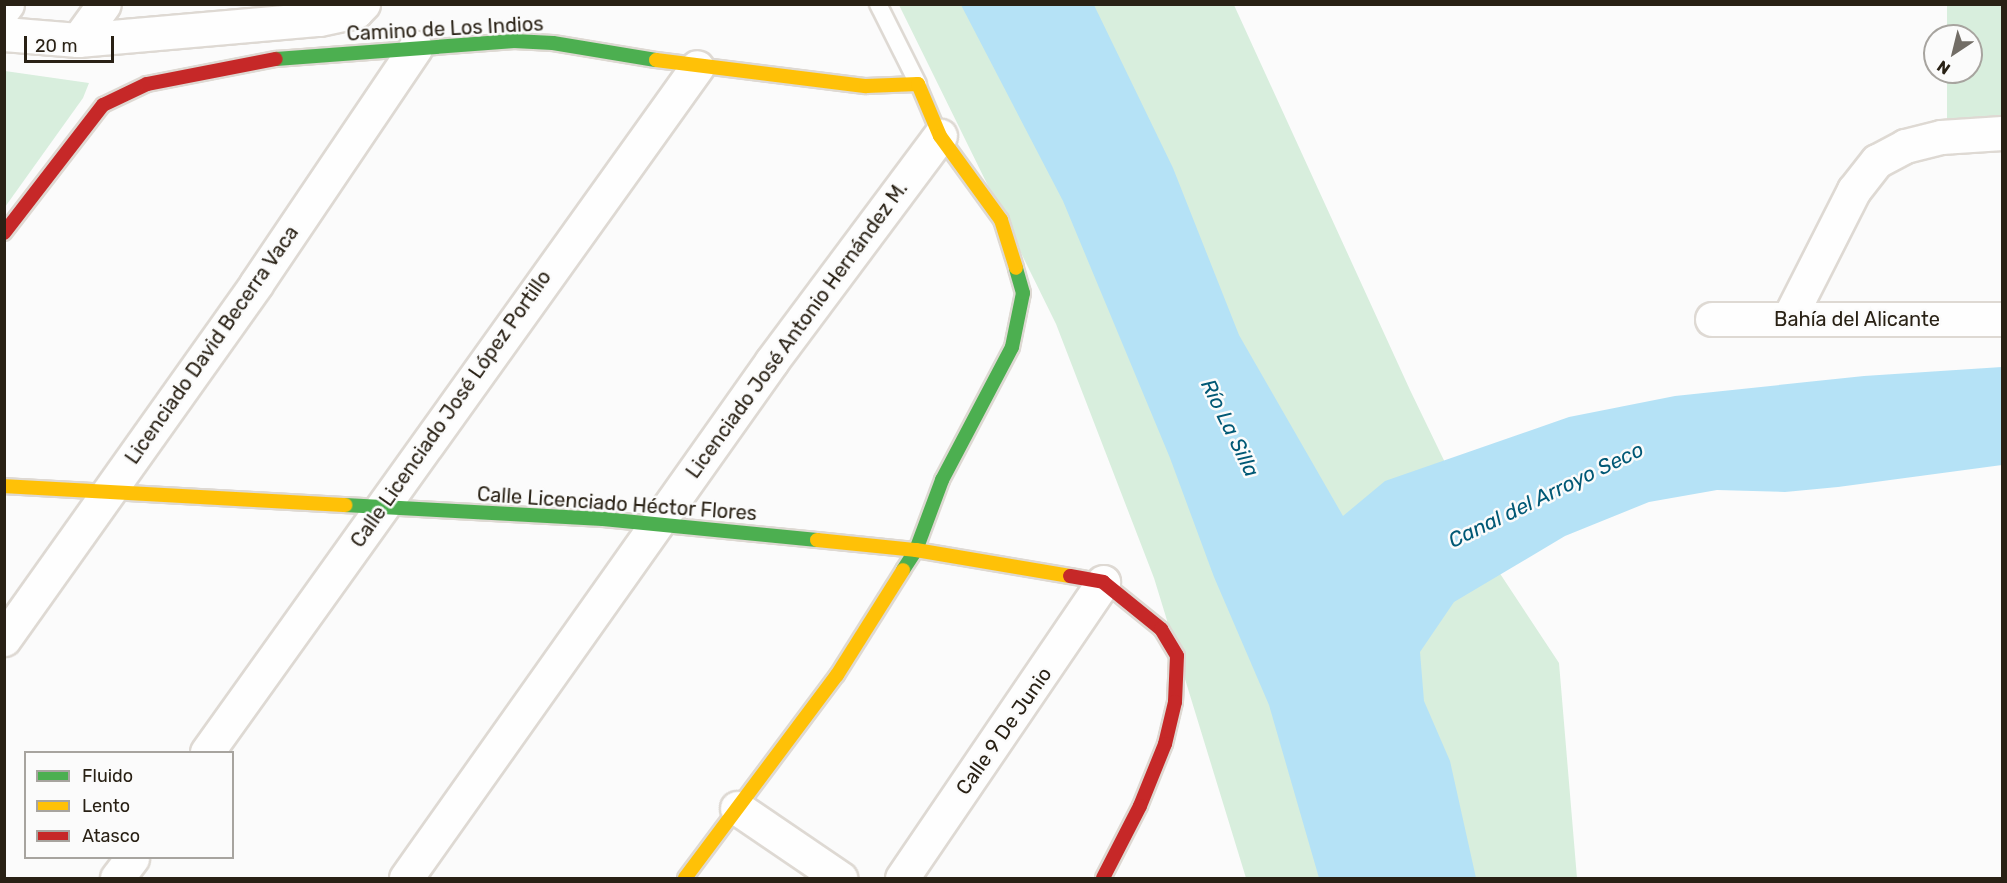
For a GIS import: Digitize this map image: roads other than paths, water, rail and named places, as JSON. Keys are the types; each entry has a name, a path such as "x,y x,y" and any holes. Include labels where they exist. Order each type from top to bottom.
{"street":[{"path":"4,8 7,4"},
{"path":"78,40 104,4"},
{"path":"4,34 78,40 319,19 360,8"},
{"name":"Camino de Los Indios","path":"4,233 103,105 147,84 250,61 415,48 553,43 697,67 866,86 918,84"},
{"name":"Licenciado David Becerra Vaca","path":"4,639 263,274 415,48"},
{"name":"Calle Licenciado José López Portillo","path":"208,751 697,67"},
{"path":"685,879 837,675 916,550 942,480 1012,347 1022,309 1023,293 1000,220 940,136 918,84"},
{"path":"1790,318 1848,201 1877,161 1905,146 1923,141 2002,133"},
{"name":"Licenciado José Antonio Hernández M.","path":"406,879 656,524 940,136"},
{"name":"Bahía del Alicante","path":"1712,319 2002,319"},
{"name":"Calle Licenciado Héctor Flores","path":"4,486 656,524 916,550 1103,582 1161,628 1177,656 1175,702 1165,744 1140,806 1103,879"},
{"name":"Calle 9 De Junio","path":"902,879 1103,582"},
{"path":"737,808 840,879"},
{"path":"117,879 131,859"}],"lane":[{"path":"878,4 918,84"}],"water":[{"path":"961,5 1094,5 1173,168 1239,335 1343,516 1385,481 1569,417 1675,396 1864,376 2002,367 2002,465 1785,492 1717,490 1649,502 1565,536 1454,602 1420,652 1424,701 1450,761 1476,878 1319,878 1269,705 1214,577 1170,458 1063,201"}],"water label":[{"name":"Río La Silla","path":"1230,428"},
{"name":"Canal del Arroyo Seco","path":"1546,495"}]}
